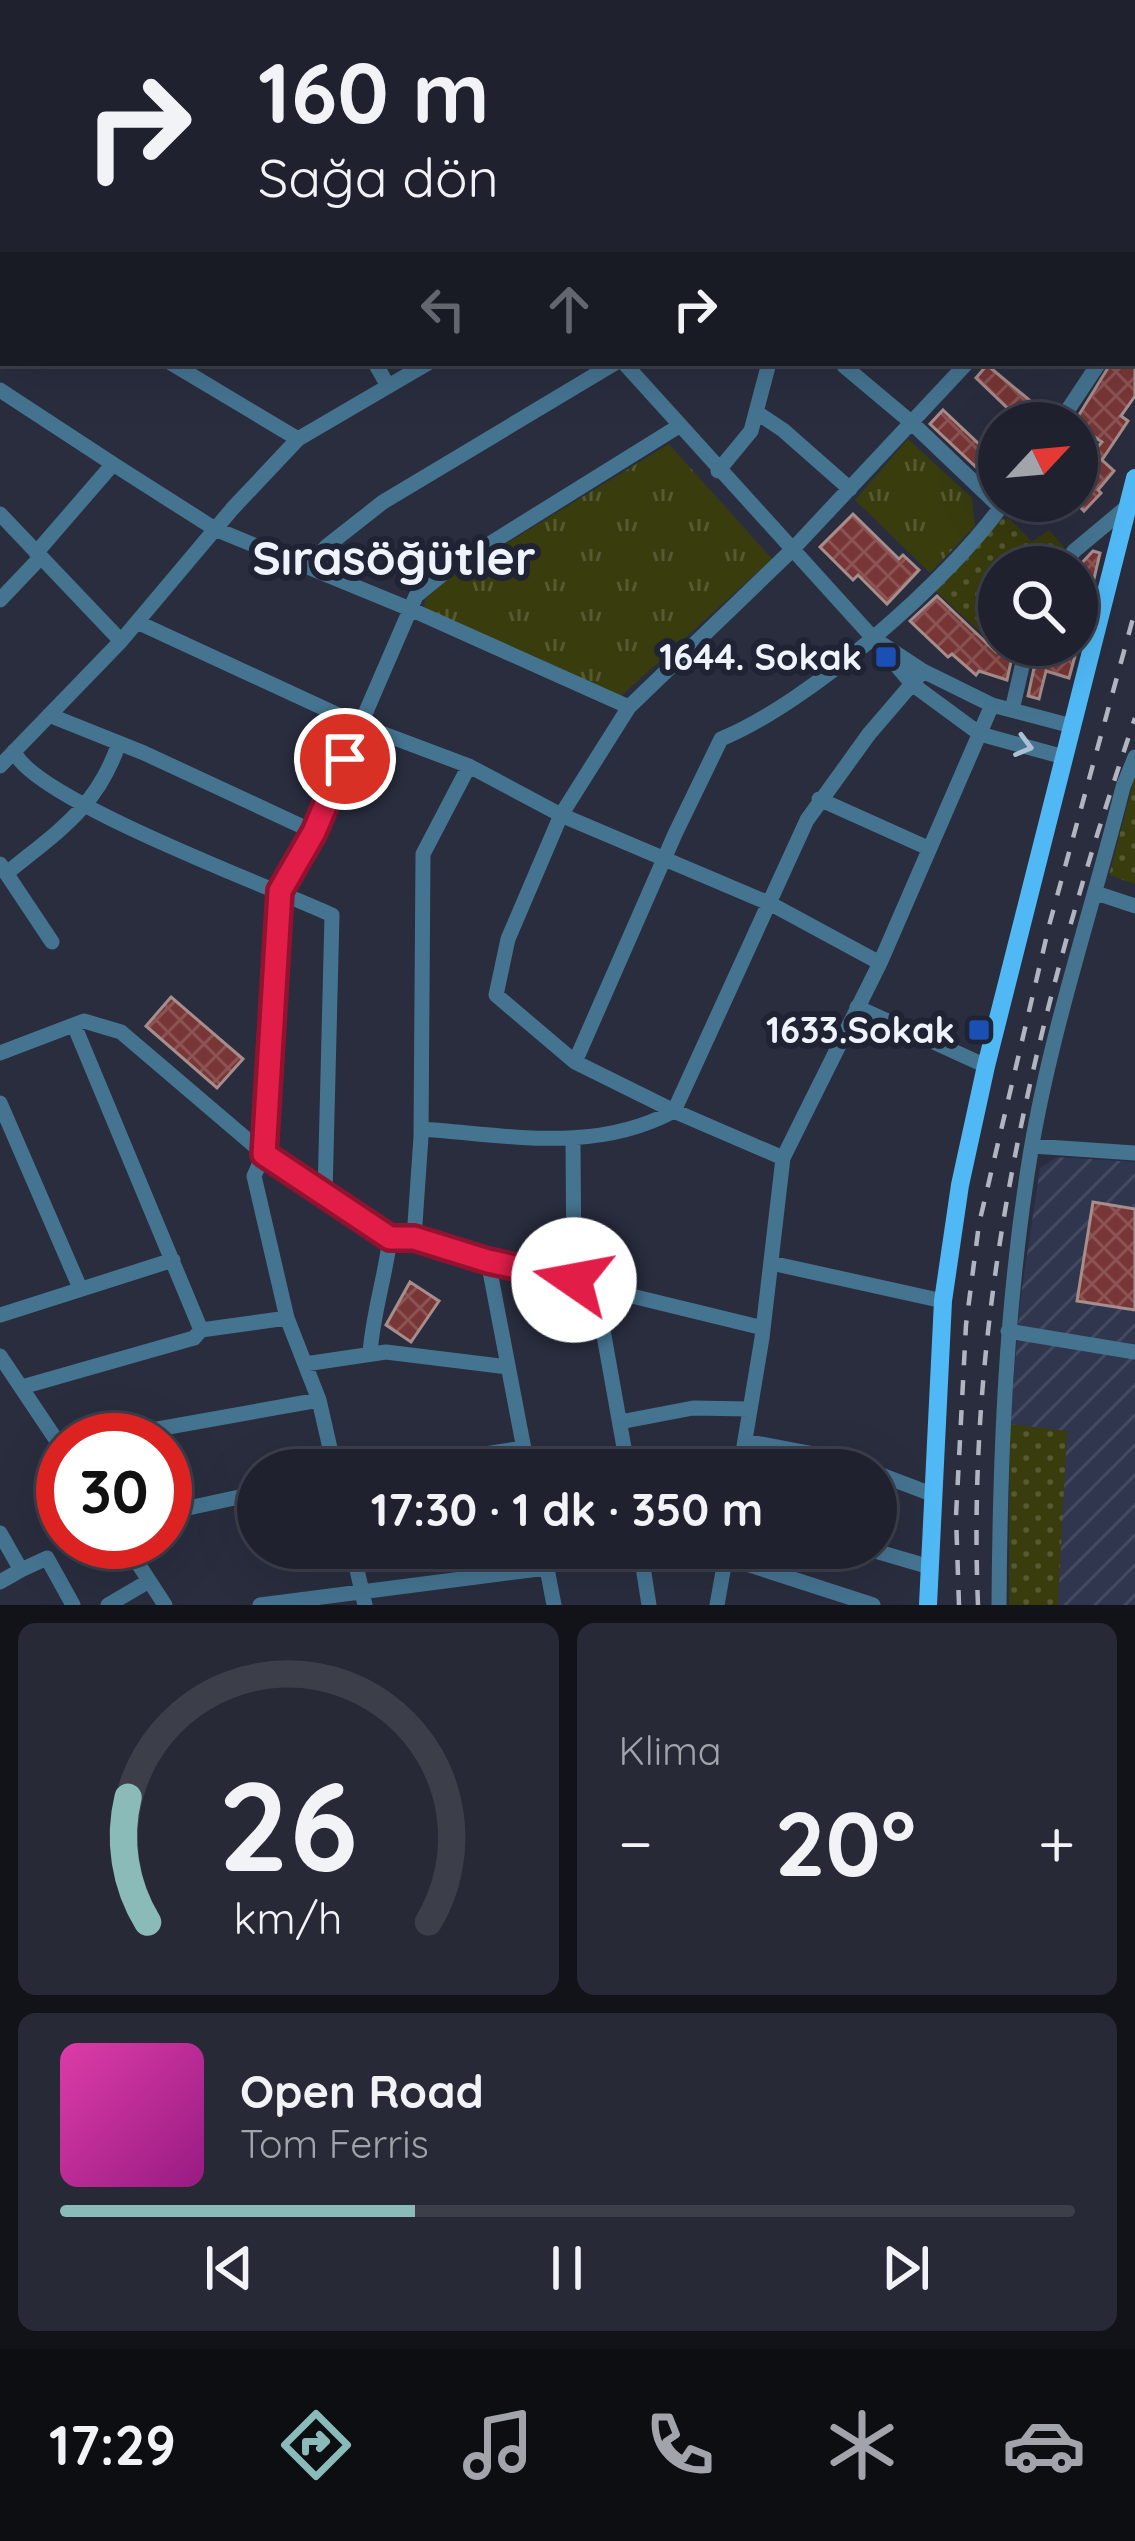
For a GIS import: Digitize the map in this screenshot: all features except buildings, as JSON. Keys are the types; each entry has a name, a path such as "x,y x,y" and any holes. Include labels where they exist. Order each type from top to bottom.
{"main road":[{"path":"928,1605 944,1301 960,1185 1135,478"}],"street":[{"path":"176,366 298,439"},
{"path":"377,366 388,386"},
{"path":"0,766 122,641 298,439 423,366"},
{"path":"309,568 327,545 382,502 615,366"},
{"path":"623,366 873,638 980,734 1064,757"},
{"path":"758,366 762,389"},
{"path":"718,471 751,430 768,366"},
{"path":"844,366 978,482"},
{"path":"783,1158 575,1062 496,995 508,939 562,815 629,707 792,550 964,366"},
{"path":"1073,402 1097,366"},
{"path":"0,390 215,529 629,707"},
{"path":"756,412 850,489"},
{"path":"330,1449 319,1400 287,1318 254,1175 264,1154 280,891 314,832 416,596 448,569 680,425"},
{"path":"0,600 113,464"},
{"path":"1080,546 1127,506"},
{"path":"0,514 122,641"},
{"path":"575,1062 721,740 748,728 873,638 957,560 988,522"},
{"path":"137,622 360,725 470,766 562,815 771,904 880,963"},
{"path":"1012,710 1022,666"},
{"path":"918,677 992,705 1072,726"},
{"path":"421,1129 573,1141 644,1127 674,1111 819,799 918,677"},
{"path":"744,1449 764,1328 783,1158 880,963 992,705"},
{"path":"49,715 314,832"},
{"path":"52,942 3,869 88,806 109,772 119,742"},
{"path":"14,752 18,762 47,785 193,859 332,915 325,1195"},
{"path":"1000,1605 1009,1331 1032,1146 1123,787 1135,758"},
{"path":"414,1238 421,1129 423,854 470,766"},
{"path":"819,799 928,848"},
{"path":"1096,893 1135,906"},
{"path":"856,1007 986,1066"},
{"path":"0,1053 84,1021 121,1032 264,1154 390,1238 414,1238 488,1261 764,1328"},
{"path":"74,1025 201,1330"},
{"path":"0,1103 80,1288"},
{"path":"573,1141 574,1280"},
{"path":"1032,1146 1135,1153"},
{"path":"370,1353 390,1238"},
{"path":"0,1315 172,1261"},
{"path":"488,1261 524,1448 517,1449"},
{"path":"771,1263 944,1301"},
{"path":"595,1286 624,1449"},
{"path":"22,1387 194,1338 201,1330 287,1318"},
{"path":"1009,1331 1135,1352"},
{"path":"305,1364 370,1353 508,1367"},
{"path":"1,1360 39,1413"},
{"path":"192,1423 319,1400"},
{"path":"620,1422 693,1408 750,1409"},
{"path":"745,1441 788,1449"},
{"path":"897,1481 934,1495"},
{"path":"192,1507 237,1498"},
{"path":"0,1533 22,1570"},
{"path":"897,1557 930,1567"},
{"path":"0,1582 47,1558 73,1605"},
{"path":"141,1569 165,1605"},
{"path":"357,1569 363,1599"},
{"path":"260,1605 363,1599 541,1569"},
{"path":"547,1569 554,1605"},
{"path":"644,1569 650,1605"},
{"path":"717,1605 723,1569"},
{"path":"771,1569 873,1605"},
{"path":"108,1605 149,1581"}],"shaded area":[{"path":"1057,1157 1135,1162 1135,1605 1009,1605 1010,1424 1020,1302 1040,1168"}],"green space":[{"path":"908,439 972,498 975,526 930,573 855,500"},
{"path":"669,444 772,559 619,698 424,611 425,599 445,581"},
{"path":"999,522 1013,522 1032,542 1049,530 1063,546 978,546 978,630 935,590"},
{"path":"1135,776 1135,884 1109,875"},
{"path":"1010,1424 1067,1431 1058,1605 1009,1605"}],"railway":[{"path":"959,1605 956,1516 966,1325 979,1224 1050,922 1135,611"},
{"path":"978,1605 983,1378 1015,1155 1068,935 1135,718"}],"place":[{"name":"1644. Sokak","path":"886,657"},
{"name":"1633.Sokak","path":"979,1030"}],"district":[{"name":"Sırasöğütler","path":"394,558"}],"route":[{"path":"345,759 314,832 280,891 264,1154 390,1238 414,1238 574,1280"}]}
